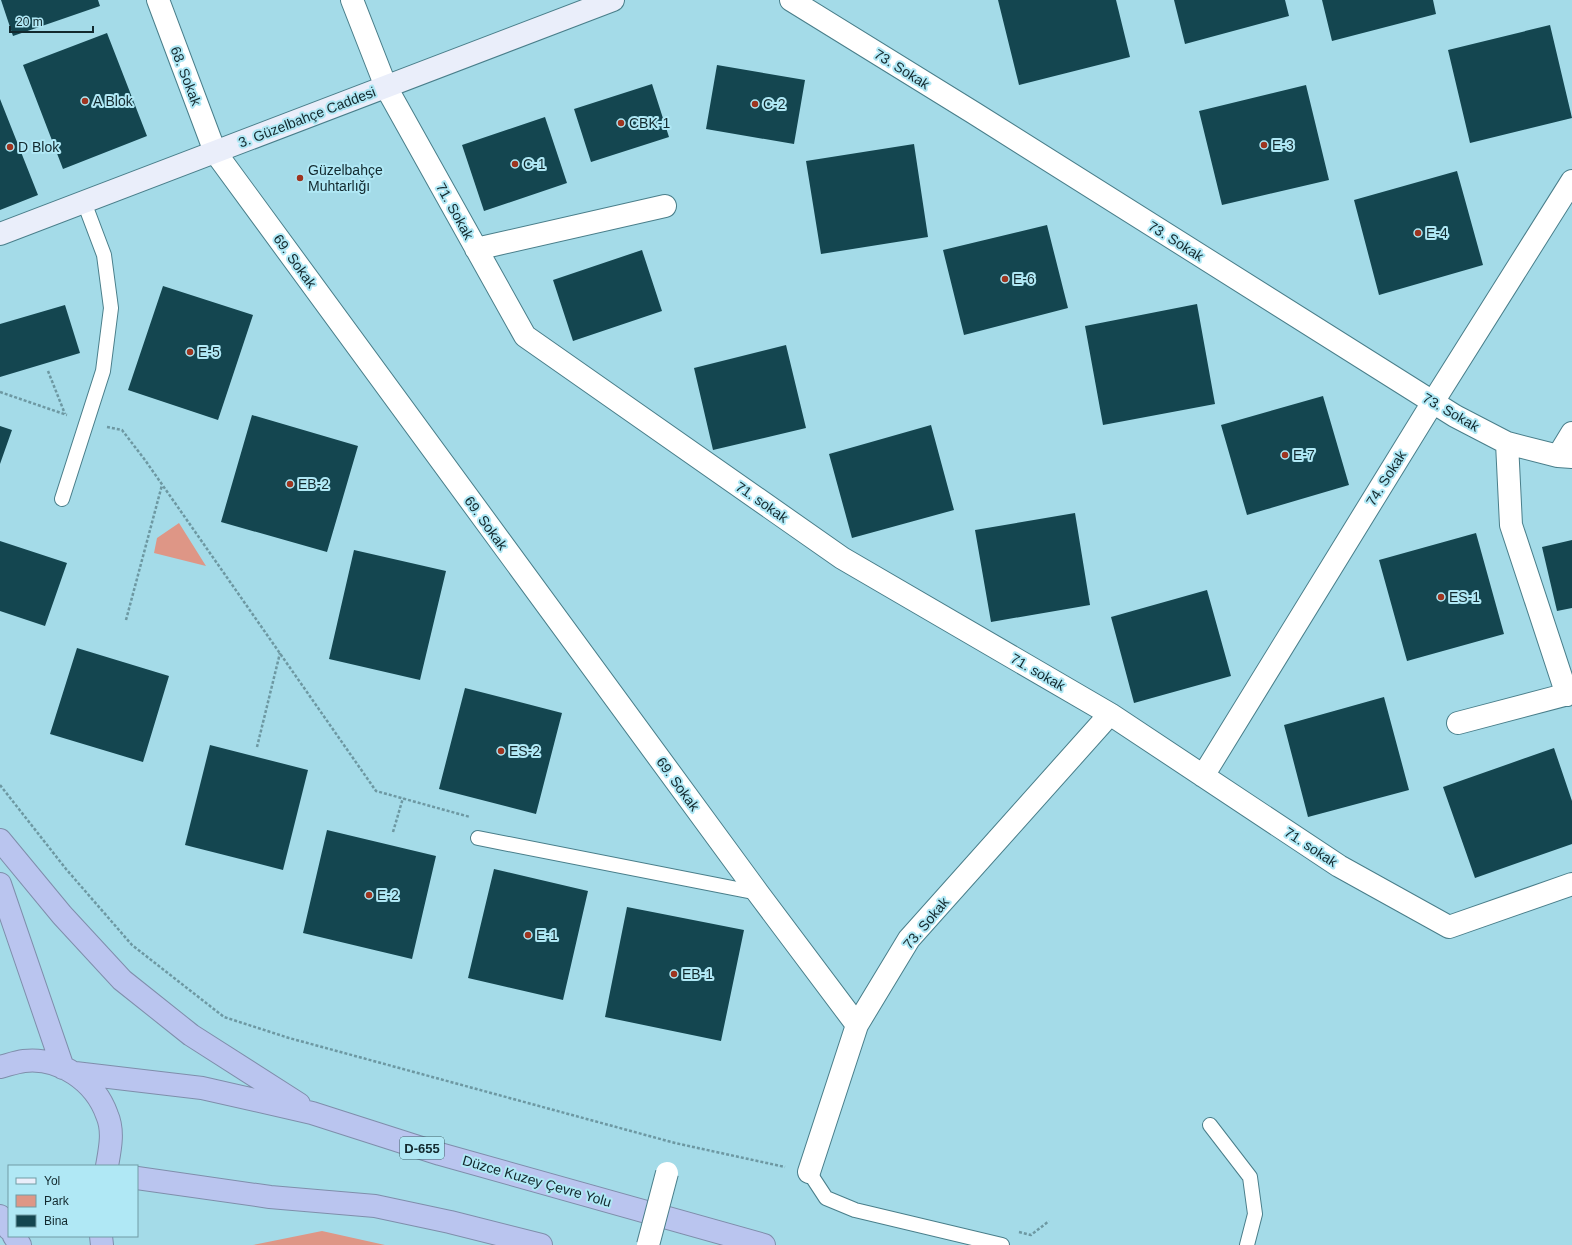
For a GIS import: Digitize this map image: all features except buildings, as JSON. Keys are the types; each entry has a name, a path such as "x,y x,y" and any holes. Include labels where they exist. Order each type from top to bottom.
{"highway":[{"path":"0,840 62,915 122,980 191,1035 312,1113"},
{"path":"0,884 69,1071 95,1091 108,1115 112,1142 107,1165"},
{"name":"Düzce Kuzey Çevre Yolu","path":"0,1067 24,1061 51,1063 69,1071 202,1088 312,1113 440,1154 764,1245"},
{"path":"138,1178 270,1197 375,1206 450,1222 542,1245"},
{"path":"0,1215 8,1227"}],"street":[{"name":"68. Sokak","path":"158,0 215,152"},
{"name":"71. Sokak","path":"352,0 386,87 525,336"},
{"name":"3. Güzelbahçe Caddesi","path":"0,234 613,0"},
{"name":"73. Sokak","path":"791,0 981,117 1455,416 1507,443 1565,457"},
{"name":"69. Sokak","path":"215,152 758,893 857,1025"},
{"name":"74. Sokak","path":"1204,776 1432,402 1572,181"},
{"path":"476,249 665,206"},
{"name":"71. sokak","path":"525,336 842,558 1110,714 1339,866 1449,927 1572,884"},
{"path":"1565,457 1572,433"},
{"path":"1458,723 1570,694 1511,525 1507,443"},
{"name":"73. Sokak","path":"808,1172 857,1025 909,939 1110,714"},
{"path":"648,1245 667,1173"}],"lane":[{"path":"62,499 103,371 111,308 104,255 84,202"},
{"path":"478,838 758,893"},
{"path":"1210,1125 1250,1177 1255,1214 1247,1245"},
{"path":"808,1172 826,1198 855,1210 1002,1245"}],"path":[{"path":"48,371 65,414"},
{"path":"0,392 87,422 122,430 162,484 376,791 481,820 478,838"},
{"path":"126,620 162,484"},
{"path":"257,747 280,653"},
{"path":"0,785 66,869 132,946 224,1017 289,1038 668,1141 808,1172"},
{"path":"393,832 403,798"},
{"path":"1016,1232 1031,1236 1049,1221"}],"green space":[{"path":"179,523 206,566 154,553 157,538"},
{"path":"322,1231 385,1245 253,1245"}],"place":[{"name":"A Blok","path":"85,101"},
{"name":"C-2","path":"755,104"},
{"name":"CBK-1","path":"621,123"},
{"name":"E-3","path":"1264,145"},
{"name":"D Blok","path":"10,147"},
{"name":"C-1","path":"515,164"},
{"name":"Güzelbahçe Muhtarlığı","path":"300,178"},
{"name":"E-4","path":"1418,233"},
{"name":"E-6","path":"1005,279"},
{"name":"E-5","path":"190,352"},
{"name":"E-7","path":"1285,455"},
{"name":"EB-2","path":"290,484"},
{"name":"ES-1","path":"1441,597"},
{"name":"ES-2","path":"501,751"},
{"name":"E-2","path":"369,895"},
{"name":"E-1","path":"528,935"},
{"name":"EB-1","path":"674,974"}]}
